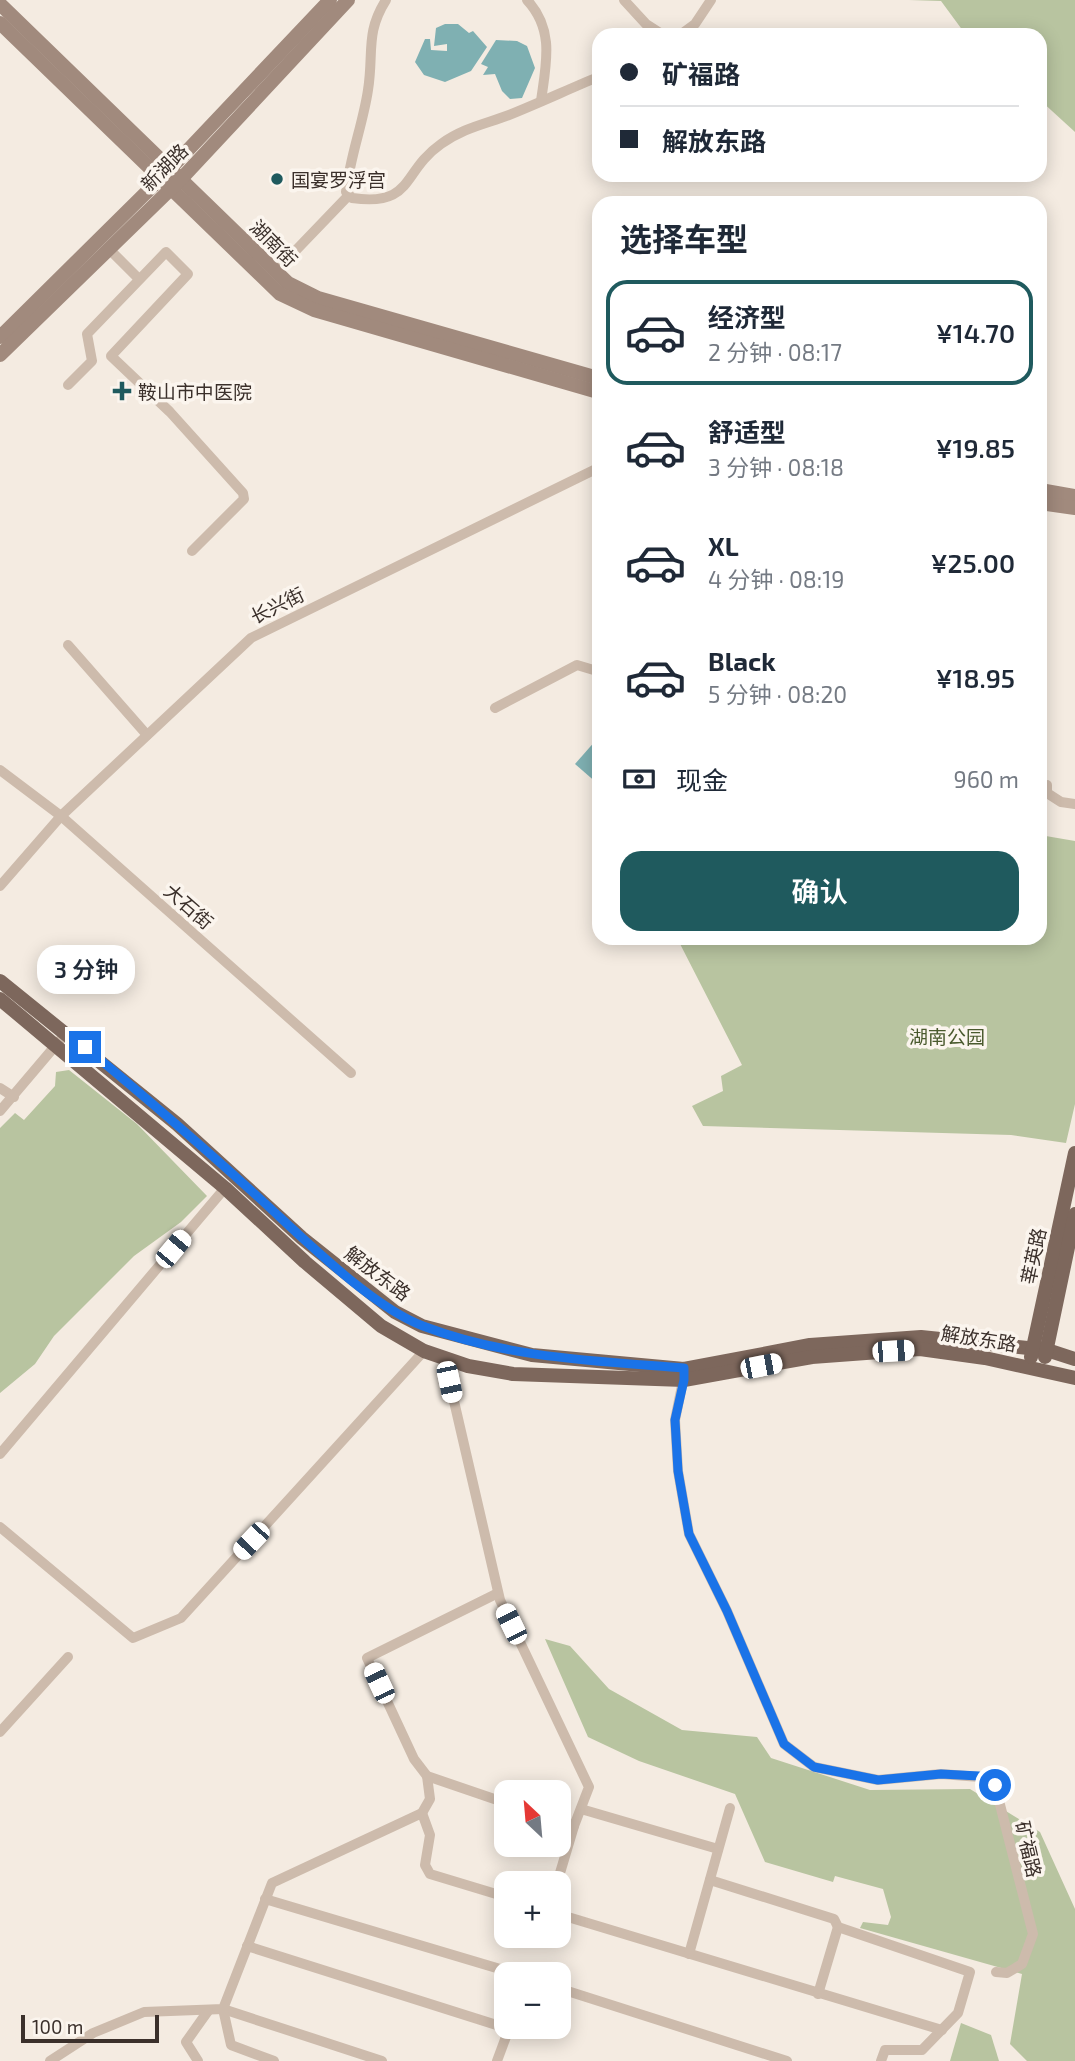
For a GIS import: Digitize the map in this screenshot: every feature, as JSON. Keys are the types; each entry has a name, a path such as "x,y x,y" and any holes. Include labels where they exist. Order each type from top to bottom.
{"main road":[{"name":"新湖路","path":"0,355 108,249 330,0"},
{"name":"新湖路","path":"0,337 171,178 348,0"},
{"name":"湖南街","path":"0,4 281,294 314,310 592,390"},
{"name":"湖南街","path":"0,23 288,284 318,298 592,377"},
{"path":"1047,491 1075,496"},
{"path":"1047,504 1075,509"},
{"name":"解放东路","path":"0,981 67,1032 177,1124 302,1238 395,1312 439,1331 532,1355 684,1374 810,1345 921,1338 1040,1350 1075,1359"},
{"name":"解放东路","path":"0,999 225,1188 305,1262 372,1318 424,1351 513,1374 684,1374 811,1357 920,1349 1035,1367 1075,1378"},
{"name":"莘英路","path":"1040,1350 1075,1153"},
{"name":"莘英路","path":"1035,1367 1075,1214"}],"street":[{"path":"386,0 373,20 368,90 350,158 345,192 349,195 364,200 396,196 438,145 471,125 507,116 592,79"},
{"path":"527,0 539,14 548,48 541,101"},
{"path":"624,0 652,28"},
{"path":"690,28 711,0"},
{"path":"275,271 349,195"},
{"path":"108,249 138,278"},
{"path":"68,385 92,361 87,334 138,278 166,252 188,274 111,356 170,412 243,493 244,499 192,551"},
{"name":"长兴街","path":"0,886 61,816 251,638 592,471"},
{"path":"68,645 147,735"},
{"path":"495,708 576,665 592,670"},
{"name":"大石街","path":"0,770 61,816 351,1073"},
{"path":"1047,793 1052,798 1075,804"},
{"path":"0,1111 67,1032"},
{"path":"0,1088 14,1097"},
{"path":"0,1454 225,1188"},
{"path":"0,1527 133,1638 181,1618 424,1351"},
{"path":"444,1358 498,1593 589,1787 561,1871"},
{"name":"矿福路","path":"684,1374 675,1420 678,1471 689,1534 727,1611 784,1744 814,1767 878,1780 941,1774 979,1776 995,1785 1033,1934 1022,1964 1007,1973 996,1972"},
{"path":"274,2061 231,2045 223,2009 272,1883 422,1813 430,1799 427,1776 414,1759 367,1658 498,1593"},
{"path":"0,1732 68,1657"},
{"path":"427,1776 494,1799"},
{"path":"689,1954 730,1808"},
{"path":"580,1809 718,1849"},
{"path":"422,1813 430,1835 425,1865 430,1874 494,1893"},
{"path":"710,1880 834,1919 838,1927 818,1994"},
{"path":"265,1899 494,1967"},
{"path":"571,1918 942,2030"},
{"path":"838,1927 971,1972 958,2013 922,2050 885,2050 881,2061"},
{"path":"247,1946 494,2023"},
{"path":"571,1992 787,2061"},
{"path":"50,2061 93,2033 144,2012 223,2009 382,2061"},
{"path":"198,2061 186,2042 208,2011"},
{"path":"497,2061 505,2039"}],"green space":[{"path":"909,0 1075,0 1075,132 1047,106 1047,28 961,28 941,1"},
{"name":"湖南公园","path":"1047,836 1075,841 1075,1104 1066,1143 1011,1135 703,1126 692,1106 723,1091 721,1076 742,1065 681,945 1047,945"},
{"path":"69,1070 137,1124 207,1196 181,1222 134,1256 54,1336 35,1364 0,1393 0,1128 15,1113 24,1120 55,1086 56,1072"},
{"path":"545,1639 570,1646 609,1689 682,1730 757,1737 771,1758 870,1790 970,1789 1040,1832 1075,1909 1075,2061 1027,2061 1010,2044 1022,1974 860,1928 863,1922 888,1925 891,1917 883,1889 835,1876 833,1882 765,1862 735,1794 639,1761 588,1737"},
{"path":"961,2023 991,2035 999,2061 950,2061"}],"water":[{"path":"445,24 458,24 469,33 473,31 487,47 471,71 445,82 424,75 415,62 425,39 430,39 431,50 447,51 447,44 434,46 436,28"},
{"path":"496,40 517,41 527,46 535,68 522,98 510,99 502,91 495,74 483,75 488,67 481,64"},
{"path":"592,745 592,779 575,764"}],"place":[{"name":"国宴罗浮宫","path":"277,179"},
{"name":"鞍山市中医院","path":"122,391"}],"route":[{"path":"85,1047 177,1124 302,1238 395,1312 422,1326 532,1355 684,1368 675,1420 678,1471 689,1534 727,1611 764,1703 784,1744 814,1767 878,1780 941,1774 979,1776 995,1785"}]}
